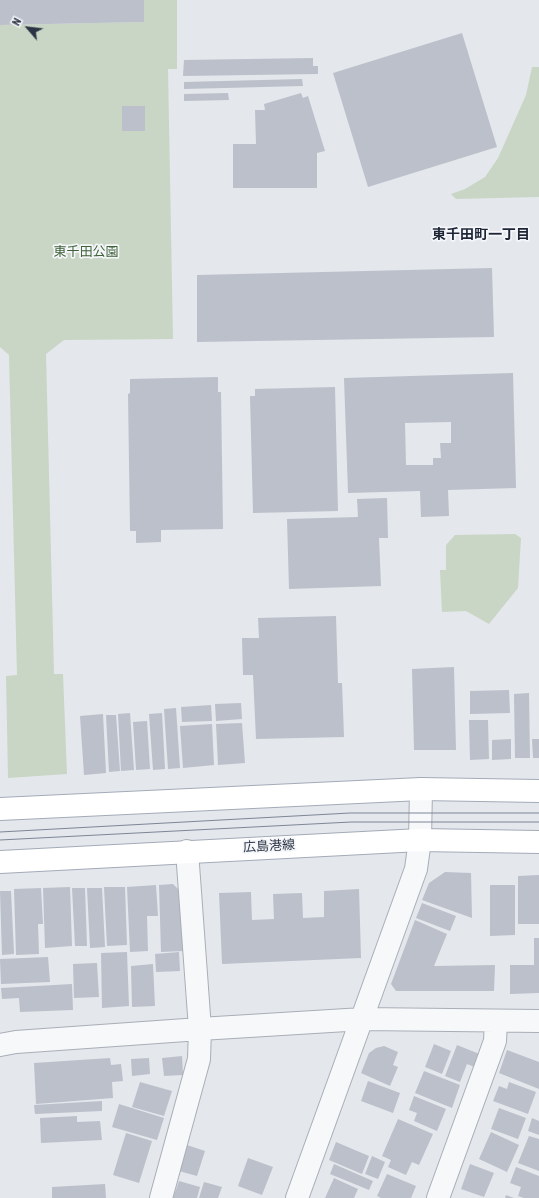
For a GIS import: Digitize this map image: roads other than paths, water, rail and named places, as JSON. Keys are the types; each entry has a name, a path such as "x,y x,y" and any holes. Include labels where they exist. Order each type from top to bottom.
{"main road":[{"path":"0,808 421,789 539,791"},
{"name":"広島港線","path":"0,862 187,851 420,840 539,842"}],"street":[{"path":"298,1198 416,869 420,840 421,789"},
{"path":"161,1198 199,1059 200,1029 187,851"},
{"path":"0,1045 16,1042 363,1019 539,1021"},
{"path":"438,1198 494,1041 496,1021"}],"tram line":[{"path":"0,832 350,813 539,813"},
{"path":"0,840 351,822 539,822"}],"district":[{"name":"東千田町一丁目","path":"481,235"}],"park label":[{"name":"東千田公園","path":"86,253"}]}
